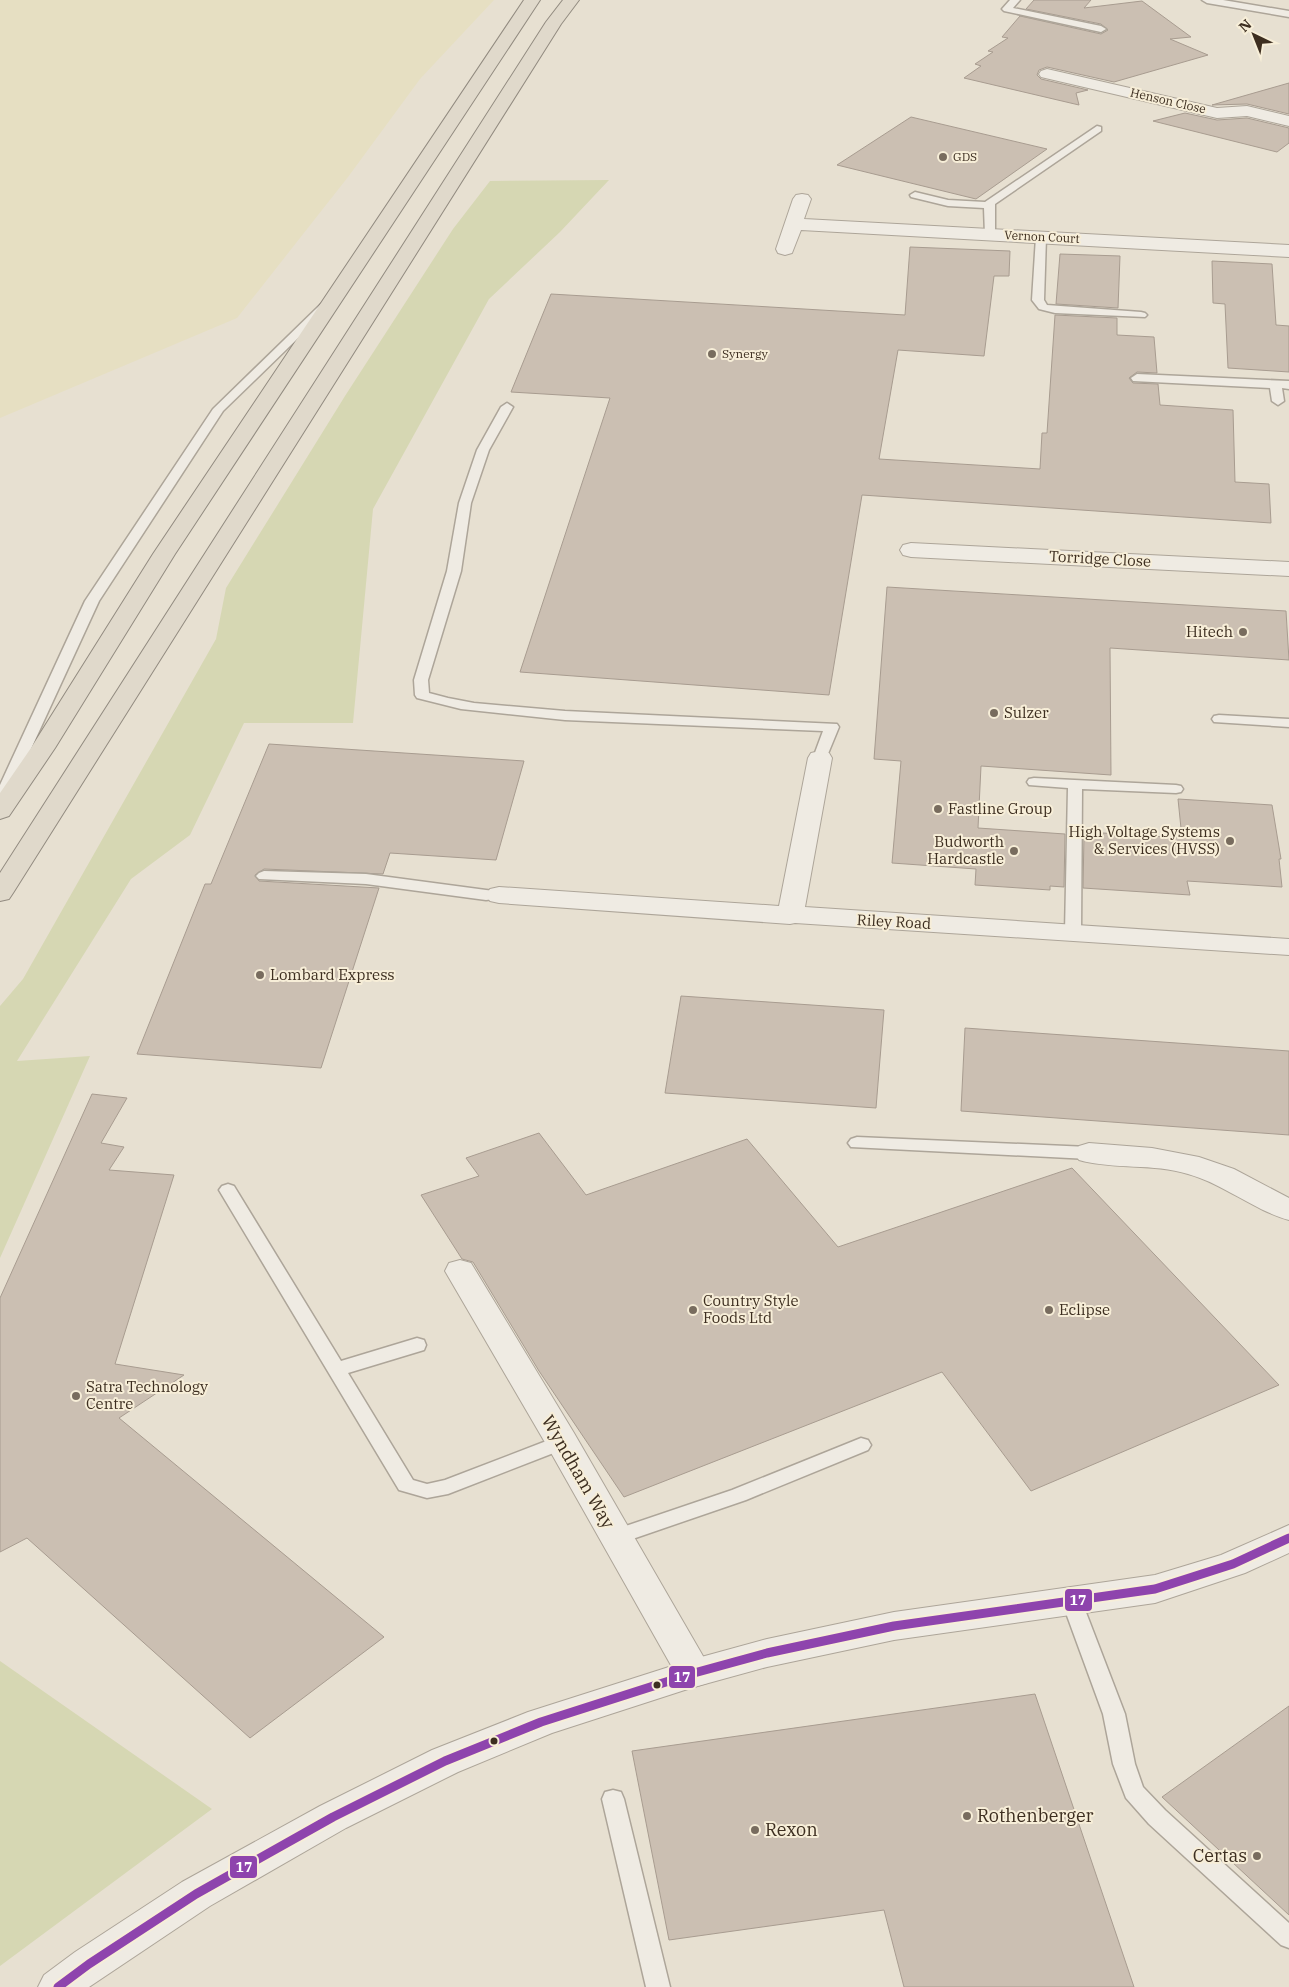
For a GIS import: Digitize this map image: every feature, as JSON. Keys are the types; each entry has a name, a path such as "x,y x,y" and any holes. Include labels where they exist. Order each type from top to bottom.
{"highway":[{"path":"0,810 43,748 164,554 532,0"},
{"path":"0,893 527,64 554,22 571,0"}],"street":[{"name":"Henson Close","path":"1064,63 1041,77 1217,113 1247,111 1289,121"},
{"path":"785,249 802,199"},
{"name":"Vernon Court","path":"795,224 1289,250"},
{"name":"Torridge Close","path":"911,550 1289,569"},
{"path":"790,916 820,758"},
{"name":"Riley Road","path":"499,895 790,916 1073,932 1289,947"},
{"path":"1089,1153 1154,1158 1191,1164 1214,1172 1289,1210"},
{"name":"Wyndham Way","path":"460,1271 562,1442 614,1537 694,1673"},
{"path":"58,1987 89,1964 196,1894 332,1816 445,1761 541,1722 694,1673 767,1653 894,1626 1155,1589 1233,1564 1289,1538"}],"lane":[{"path":"1015,0 1007,9 1101,29"},
{"path":"1207,0 1289,14"},
{"path":"1250,7 1265,0"},
{"path":"990,235 989,203 1097,129"},
{"path":"915,195 948,203 990,205"},
{"path":"1041,237 1038,300 1043,307 1055,310 1141,315"},
{"path":"0,800 92,601 219,408 336,295"},
{"path":"1137,378 1289,385"},
{"path":"1275,384 1278,401"},
{"path":"507,407 483,450 465,503 454,571 421,680 422,694 438,701 469,706 573,716 832,727 820,758"},
{"path":"1219,719 1289,723"},
{"path":"1034,782 1176,789"},
{"path":"1073,932 1075,784"},
{"path":"264,876 366,879 486,896 499,895"},
{"path":"857,1144 1089,1153"},
{"path":"228,1190 406,1485 427,1491 448,1487 562,1442"},
{"path":"337,1370 417,1346"},
{"path":"614,1537 739,1495 861,1445"},
{"path":"1072,1602 1114,1714 1124,1764 1134,1792 1157,1817 1289,1938"},
{"path":"613,1798 658,1987"}],"shaded area":[{"path":"0,0 494,0 420,79 348,177 237,318 0,418"}],"green space":[{"path":"609,180 560,232 489,299 373,509 353,723 244,723 190,835 131,879 17,1061 90,1056 0,1258 0,1006 23,979 216,639 226,588 345,396 453,229 490,181"},
{"path":"0,1661 212,1809 0,1966"}],"building":[{"path":"1034,0 1091,0 1084,8 1142,1 1191,37 1170,39 1208,55 1114,82 1047,67 1039,70 1037,75 1041,79 1088,90 1076,93 1079,105 964,78 981,66 975,64 993,52 988,51 1008,38 1002,37 1020,16 1101,34 1108,30 1101,24 1026,9"},
{"path":"1289,83 1289,114 1247,104 1212,105"},
{"path":"1185,113 1217,120 1247,118 1289,128 1289,143 1277,152 1153,121"},
{"name":"GDS","path":"911,117 1047,149 976,199 837,165"},
{"path":"910,247 1010,251 1009,276 994,276 984,356 898,350 879,459 1040,469 1042,433 1047,433 1055,315 1117,318 1117,335 1154,337 1157,373 1137,372 1129,378 1133,383 1158,384 1160,405 1233,410 1235,482 1269,484 1271,523 862,495 829,695 520,672 610,398 511,392 551,294 905,315"},
{"path":"1060,254 1120,256 1118,308 1056,304"},
{"path":"1212,261 1272,264 1276,325 1289,326 1289,372 1228,368 1225,304 1213,303"},
{"path":"887,587 1286,611 1289,660 1110,648 1111,775 981,766 978,828 1065,834 1064,887 1050,886 1050,890 975,885 976,869 892,863 901,761 874,759"},
{"path":"269,744 524,761 496,860 390,853 383,874 264,869 255,875 259,881 379,888 321,1068 137,1054 205,884 211,884"},
{"path":"1178,799 1272,805 1281,859 1279,859 1282,887 1187,881 1190,895 1083,888 1084,835 1087,835 1087,832 1182,838"},
{"path":"681,996 884,1010 876,1108 665,1093"},
{"path":"965,1028 1289,1051 1289,1135 961,1111"},
{"name":"Satra Technology Centre","path":"92,1094 127,1098 101,1143 124,1147 109,1170 174,1175 115,1364 184,1375 119,1418 384,1637 250,1738 27,1538 0,1552 0,1298"},
{"path":"539,1133 586,1195 747,1139 838,1247 1072,1168 1279,1385 1031,1491 942,1372 624,1497 539,1371 473,1262 462,1259 421,1195 479,1176 466,1158"},
{"name":"Rothenberger","path":"1035,1694 1134,1987 904,1987 884,1910 669,1940 632,1751"},
{"name":"Certas","path":"1289,1706 1289,1915 1162,1797"}],"transit line":[{"name":"17","path":"58,1987 89,1964 196,1894 333,1817 445,1761 541,1722 694,1673 767,1653 894,1626 1155,1589 1233,1564 1289,1538"}],"place":[{"name":"GDS","path":"943,157"},
{"name":"Synergy","path":"712,354"},
{"name":"Hitech","path":"1243,632"},
{"name":"Sulzer","path":"994,713"},
{"name":"Fastline Group","path":"938,809"},
{"name":"High Voltage Systems & Services (HVSS)","path":"1230,841"},
{"name":"Budworth Hardcastle","path":"1014,851"},
{"name":"Lombard Express","path":"260,975"},
{"name":"Country Style Foods Ltd","path":"693,1310"},
{"name":"Eclipse","path":"1049,1310"},
{"name":"Satra Technology Centre","path":"76,1396"},
{"name":"Rothenberger","path":"967,1816"},
{"name":"Rexon","path":"755,1830"},
{"name":"Certas","path":"1257,1856"}]}
